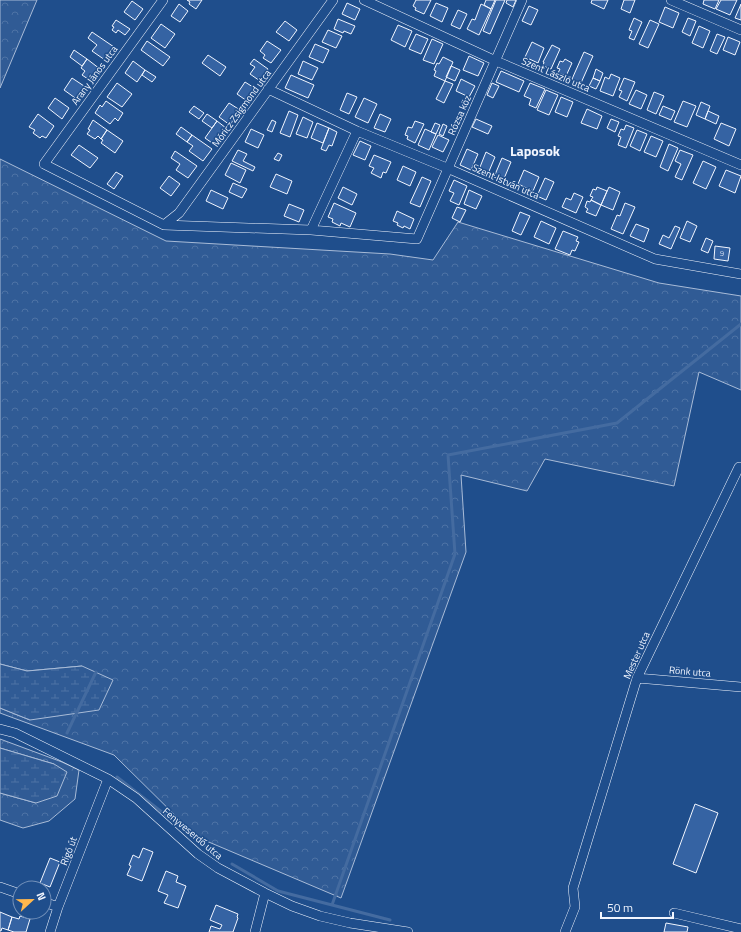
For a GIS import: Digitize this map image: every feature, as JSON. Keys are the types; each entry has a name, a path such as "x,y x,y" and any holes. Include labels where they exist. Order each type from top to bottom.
{"street":[{"name":"Arany János utca","path":"163,0 44,164 164,225"},
{"name":"Móricz Zsigmond utca","path":"164,225 179,213 333,0"},
{"name":"Szent László utca","path":"364,0 496,60 741,165"},
{"name":"Rózsa köz","path":"311,230 417,239 522,0"},
{"path":"671,0 741,30"},
{"name":"Szent István utca","path":"268,89 357,131 447,168 655,259 741,274"},
{"path":"164,225 311,230 357,131"},
{"name":"Mester utca","path":"565,932 575,907 573,888 637,678 739,467 741,467"},
{"name":"Rönk utca","path":"637,678 741,687"},
{"name":"Fenyveserdő utca","path":"0,729 15,733 108,779 136,798 198,854 218,868 265,893 292,906 320,916 350,923 408,932"},
{"name":"Rigó út","path":"50,932 58,907 108,779"},
{"path":"0,887 12,891"},
{"path":"255,932 265,893"},
{"path":"52,905 58,907"},
{"path":"674,912 741,928"}],"green space":[{"path":"0,0 37,0 0,88"},
{"path":"0,159 166,241 390,254 433,260 458,222 659,283 741,296 741,390 699,372 674,486 545,459 527,491 461,475 466,552 341,898 204,840 192,832 114,755 0,713 0,708 30,720 82,666 27,671 0,664"},
{"path":"0,664 27,671 82,666 113,680 99,710 30,720 0,708"},
{"path":"0,739 62,762 79,770 75,799 49,821 23,828 0,820 0,793 36,803 54,764 0,748"},
{"path":"0,748 54,764 67,772 57,796 36,803 0,793"}],"building":[{"path":"187,0 202,0 196,9 189,4 190,2"},
{"path":"416,0 431,0 424,14 415,10 416,8 413,6"},
{"path":"486,0 495,0 491,9 484,5"},
{"path":"496,0 505,0 490,34 483,31"},
{"path":"507,0 516,0 513,7 506,3"},
{"path":"592,0 608,0 604,9 591,3"},
{"path":"624,0 635,0 630,13 621,9"},
{"path":"704,0 719,0 715,9 703,4"},
{"path":"721,0 737,0 730,15 716,9"},
{"path":"132,1 143,9 135,20 124,12"},
{"path":"347,3 360,9 355,20 342,14"},
{"path":"436,3 448,8 442,22 430,16"},
{"path":"179,4 188,11 180,22 171,16"},
{"path":"481,4 491,9 479,35 467,29 472,19 475,20"},
{"path":"741,4 741,20 735,18"},
{"path":"529,6 538,10 531,25 522,21"},
{"path":"665,7 679,13 673,28 659,22"},
{"path":"458,10 467,14 460,29 451,25"},
{"path":"634,18 642,22 634,40 629,38 632,31 629,30"},
{"path":"688,18 696,21 690,36 682,32"},
{"path":"338,19 355,26 351,34 344,31 343,33 334,29"},
{"path":"116,20 130,29 125,35 118,30 116,33 112,30 114,27 112,26"},
{"path":"650,20 659,24 648,48 639,44"},
{"path":"285,21 297,30 289,41 276,32"},
{"path":"161,24 175,34 165,48 151,38"},
{"path":"398,25 412,31 405,47 391,40"},
{"path":"699,26 710,31 703,48 692,43"},
{"path":"328,30 342,36 336,48 322,42"},
{"path":"92,32 114,47 105,60 92,51 97,45 88,38"},
{"path":"416,34 428,39 421,54 409,49"},
{"path":"717,34 725,37 717,54 710,51"},
{"path":"728,37 740,42 735,55 723,50"},
{"path":"432,39 443,44 434,64 423,60"},
{"path":"147,41 170,57 163,66 141,50"},
{"path":"267,41 281,50 271,63 263,58 265,55 260,51"},
{"path":"532,42 544,48 538,63 525,57"},
{"path":"315,44 329,50 323,63 309,57"},
{"path":"552,45 560,49 551,69 543,66 543,62"},
{"path":"74,50 87,59 82,66 70,57"},
{"path":"584,52 593,56 581,83 572,79"},
{"path":"208,55 226,67 220,76 202,63"},
{"path":"469,56 484,63 478,76 463,70"},
{"path":"443,57 453,62 445,81 434,76 436,71 434,70 437,63 439,64"},
{"path":"87,59 100,69 91,81 82,75 85,71 81,68"},
{"path":"254,59 268,69 260,81 250,74 255,67 250,64"},
{"path":"565,59 572,63 566,76 558,73 560,69 557,68 560,61 563,62"},
{"path":"133,61 145,70 137,82 125,73"},
{"path":"303,61 318,68 312,80 298,74"},
{"path":"451,66 460,70 455,81 446,77"},
{"path":"596,69 603,73 600,81 593,78"},
{"path":"145,70 156,77 152,82 142,75"},
{"path":"501,71 524,81 519,92 496,82"},
{"path":"611,74 620,78 613,96 600,91 605,77 609,79"},
{"path":"291,75 314,85 308,98 285,88"},
{"path":"72,78 87,88 78,100 64,90"},
{"path":"593,78 600,81 596,89 589,86"},
{"path":"624,78 635,82 627,101 619,97 622,91 619,90"},
{"path":"461,79 475,86 469,97 456,91"},
{"path":"445,81 453,84 444,103 436,99"},
{"path":"245,82 256,89 247,101 237,94"},
{"path":"117,83 132,94 122,107 107,97"},
{"path":"492,83 499,86 493,98 487,95"},
{"path":"530,83 545,89 536,108 529,105 531,99 524,96"},
{"path":"546,90 558,95 549,115 537,110"},
{"path":"636,90 647,95 641,109 629,104"},
{"path":"654,92 664,96 656,114 647,110"},
{"path":"347,93 357,97 349,114 340,110"},
{"path":"561,97 573,102 567,117 555,112"},
{"path":"55,98 69,108 62,119 48,108"},
{"path":"364,98 377,104 368,123 355,117"},
{"path":"106,101 123,113 118,121 115,118 110,124 95,113 100,105 102,107"},
{"path":"683,101 696,106 687,127 674,122"},
{"path":"701,102 710,106 705,119 696,115"},
{"path":"229,103 240,110 230,125 219,117"},
{"path":"194,106 204,113 199,119 189,112"},
{"path":"663,106 675,111 671,120 659,115"},
{"path":"587,109 602,116 597,129 581,123"},
{"path":"289,111 298,115 290,137 280,133"},
{"path":"708,111 719,116 716,124 705,119"},
{"path":"38,114 54,126 46,138 42,136 40,138 33,133 35,130 29,127"},
{"path":"207,114 217,121 212,128 202,121"},
{"path":"380,114 391,119 385,132 374,128"},
{"path":"303,117 313,122 307,138 296,134"},
{"path":"476,119 492,126 488,134 472,127"},
{"path":"611,119 619,122 615,132 607,128"},
{"path":"93,120 107,130 101,139 98,136 95,139 87,134"},
{"path":"272,120 276,122 272,132 267,130"},
{"path":"217,121 226,128 215,145 205,138"},
{"path":"415,121 424,124 415,143 407,139 408,136 405,135 408,127 412,128"},
{"path":"317,123 329,128 323,143 311,138"},
{"path":"435,123 440,125 436,134 431,132"},
{"path":"721,123 736,129 729,146 714,139"},
{"path":"443,124 447,126 443,136 439,134"},
{"path":"626,125 634,128 626,148 618,145 621,137 618,136 621,129 624,130"},
{"path":"181,127 192,135 187,142 176,134"},
{"path":"329,128 337,132 332,146 329,145 326,151 321,149"},
{"path":"251,129 264,135 258,148 245,142"},
{"path":"425,129 436,134 429,150 418,145"},
{"path":"107,130 123,141 115,153 101,143 103,140 101,139"},
{"path":"637,130 647,134 640,151 630,146"},
{"path":"192,135 212,149 203,161 189,151 193,146 187,142"},
{"path":"438,135 449,140 443,152 432,147"},
{"path":"651,136 663,141 656,157 644,152"},
{"path":"360,141 371,146 365,160 353,155"},
{"path":"669,144 678,148 668,171 660,167"},
{"path":"79,145 98,158 90,168 71,155"},
{"path":"467,149 478,154 471,170 460,165"},
{"path":"238,150 247,154 243,161 255,167 253,171 232,161"},
{"path":"680,150 693,155 682,180 675,177 681,164 675,161"},
{"path":"175,151 197,166 188,178 176,170 180,164 171,158"},
{"path":"486,152 495,157 487,176 478,172"},
{"path":"278,153 282,155 279,161 274,159"},
{"path":"374,155 391,162 386,173 383,172 381,178 371,173 374,168 369,166"},
{"path":"502,158 511,162 503,181 494,177"},
{"path":"703,161 716,167 706,189 693,183"},
{"path":"231,163 246,170 240,183 225,175"},
{"path":"403,166 416,172 410,186 397,180"},
{"path":"524,170 539,177 533,191 518,184"},
{"path":"726,170 741,176 735,193 719,186"},
{"path":"116,172 123,176 114,189 107,184"},
{"path":"276,174 292,181 287,194 270,187"},
{"path":"169,176 180,184 171,196 160,188"},
{"path":"422,177 431,181 420,207 410,203"},
{"path":"545,178 554,182 546,200 537,196"},
{"path":"454,180 467,186 459,205 450,201 454,193 449,191"},
{"path":"233,183 247,189 242,198 229,192"},
{"path":"343,187 357,194 352,205 338,198"},
{"path":"597,187 607,191 601,205 591,200 593,197 590,196 593,189 596,190"},
{"path":"609,187 620,192 613,210 601,205"},
{"path":"211,190 228,198 223,209 206,201"},
{"path":"469,190 482,196 476,209 464,204"},
{"path":"574,193 583,197 576,213 562,207 566,198 571,200"},
{"path":"591,200 601,205 596,216 586,212 588,209 585,207 587,201 590,202"},
{"path":"334,203 356,213 350,227 341,223 340,226 332,222 333,219 328,217"},
{"path":"625,203 635,207 623,234 611,229 617,215 620,216"},
{"path":"289,204 304,210 299,222 284,216"},
{"path":"457,207 466,210 460,222 452,218"},
{"path":"397,211 414,219 410,229 404,226 403,228 397,225 398,223 393,221"},
{"path":"520,212 530,216 521,235 512,231"},
{"path":"541,221 556,228 549,244 534,237"},
{"path":"687,221 697,226 690,242 680,238"},
{"path":"636,224 649,229 644,242 630,236"},
{"path":"675,226 680,228 671,249 659,244 663,235 669,238"},
{"path":"563,231 578,237 576,241 579,242 575,251 572,250 570,255 555,249"},
{"path":"706,238 713,241 708,253 701,250"},
{"path":"715,246 730,248 728,261 714,259"},
{"path":"695,804 718,813 696,873 673,864"},
{"path":"143,848 153,852 142,881 127,875 131,866 129,865 133,855 139,858"},
{"path":"50,858 60,862 52,882 52,880 41,880"},
{"path":"166,871 178,876 176,882 186,886 178,908 164,903 168,895 158,891"},
{"path":"216,905 238,914 233,932 209,932 211,926 220,929 222,925 210,920"},
{"path":"0,912 12,917 8,930 2,928 0,931"},
{"path":"12,917 12,920 30,920 26,932 14,932 8,930"},
{"path":"666,923 688,927 687,932 664,932"}],"waterway":[{"path":"332,905 455,554 448,455 617,423 741,324"},
{"path":"67,733 96,672"},
{"path":"117,777 218,856"},
{"path":"232,864 278,891 390,920"}],"district":[{"name":"Laposok","path":"535,151"}]}
